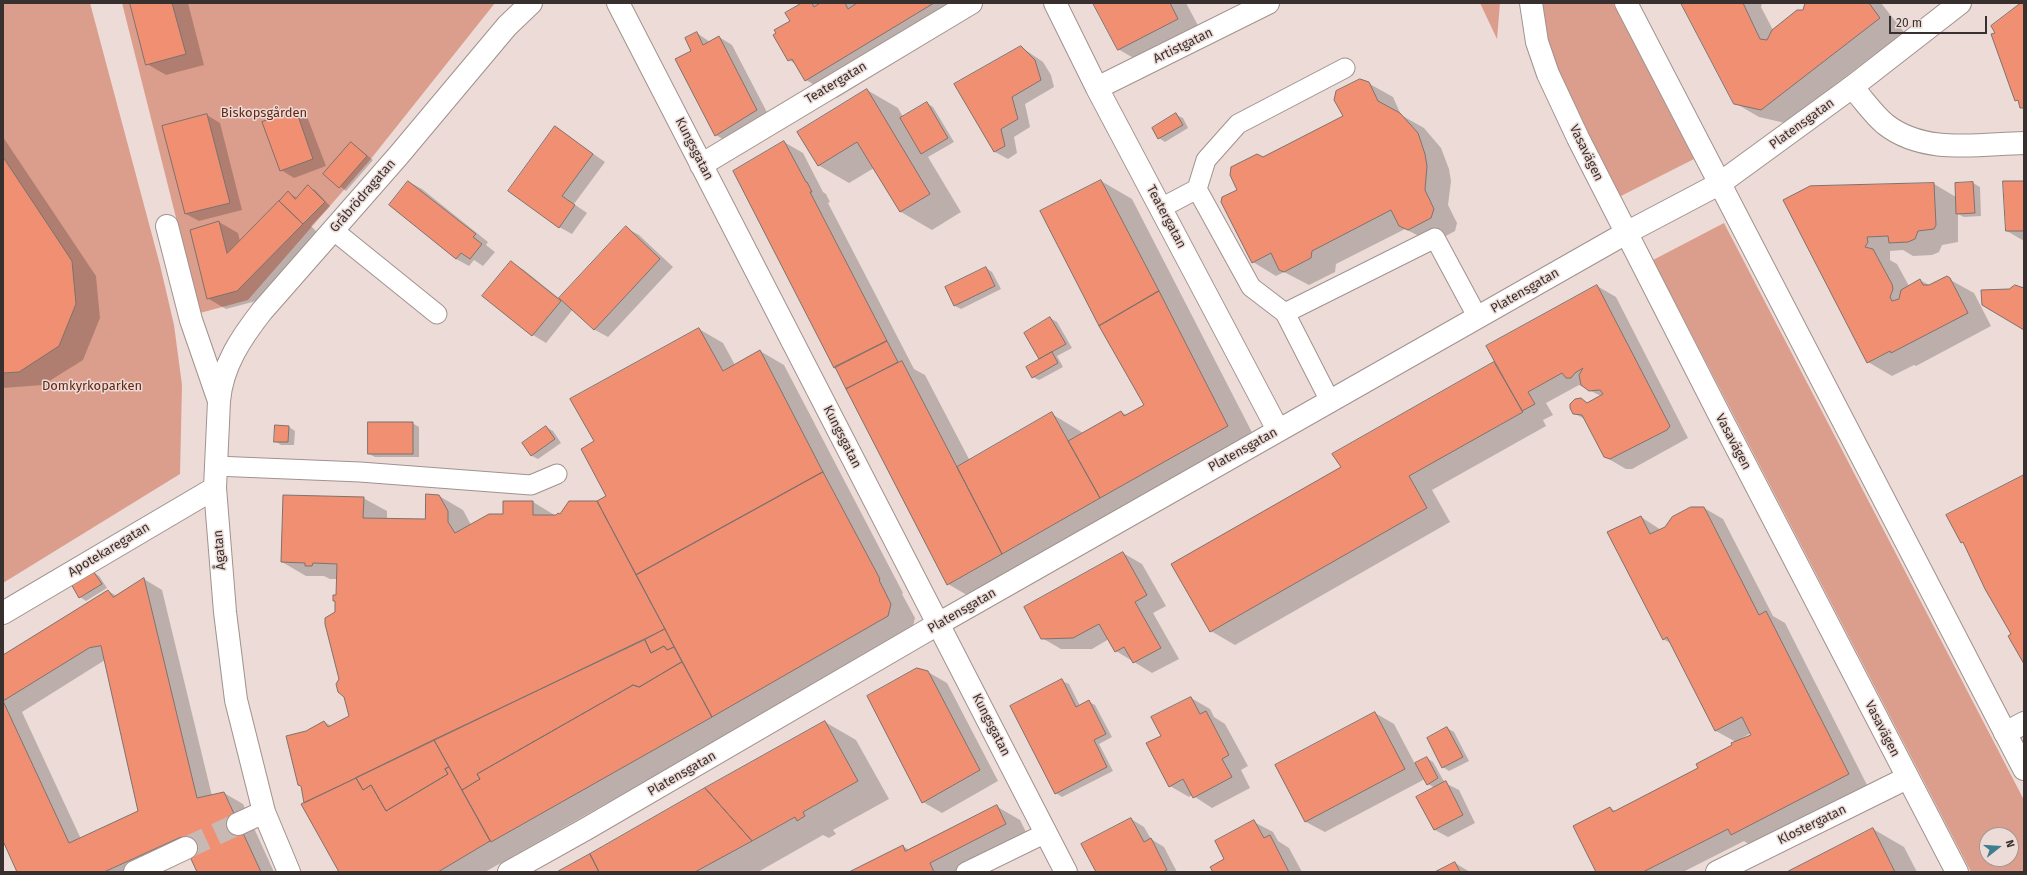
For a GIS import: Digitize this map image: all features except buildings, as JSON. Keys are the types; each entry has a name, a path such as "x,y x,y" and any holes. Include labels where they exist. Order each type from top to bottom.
{"street":[{"name":"Gråbrödragatan","path":"218,401 220,384 230,359 244,335 262,311 507,26 531,3"},
{"name":"Kungsgatan","path":"618,3 1066,872"},
{"name":"Teatergatan","path":"701,165 971,3"},
{"name":"Teatergatan","path":"1054,3 1097,88 1278,430"},
{"name":"Artistgatan","path":"1097,88 1268,3"},
{"name":"Vasavägen","path":"1531,3 1537,42 1548,74 1626,233 1957,872"},
{"path":"1626,3 1719,184 2015,728 2024,769"},
{"name":"Platensgatan","path":"509,872 640,798 938,624 1278,430 1626,233 1719,184 1852,87 1960,3"},
{"path":"1852,87 1884,124 1912,140 1938,145 2024,143"},
{"name":"Ågatan","path":"167,226 191,320 218,401 215,488 225,612 236,700 264,812 290,872"},
{"name":"Apotekaregatan","path":"3,613 215,488"},
{"name":"Klostergatan","path":"1717,872 1907,778"},
{"path":"238,824 264,812"},
{"path":"135,872 186,848"}],"lane":[{"path":"1161,208 1197,189 1206,160 1238,124 1345,68"},
{"path":"1197,189 1251,287 1285,313 1330,401"},
{"path":"333,230 437,314"},
{"path":"1285,313 1435,238 1478,318"},
{"path":"215,466 360,472 531,485 557,474"},
{"path":"966,872 1046,833"}],"green space":[{"name":"Domkyrkoparken","path":"3,3 90,3 160,265 174,325 182,385 180,474 3,583"},
{"name":"Biskopsgården","path":"122,3 495,3 370,160 248,300 200,313"},
{"path":"1480,3 1500,3 1497,39"},
{"path":"1540,3 1613,3 1694,159 1619,197 1555,66 1544,35"},
{"path":"1724,223 2024,800 2024,872 1971,872 1653,260"}],"tunnel":[{"path":"186,848 238,824"}]}
